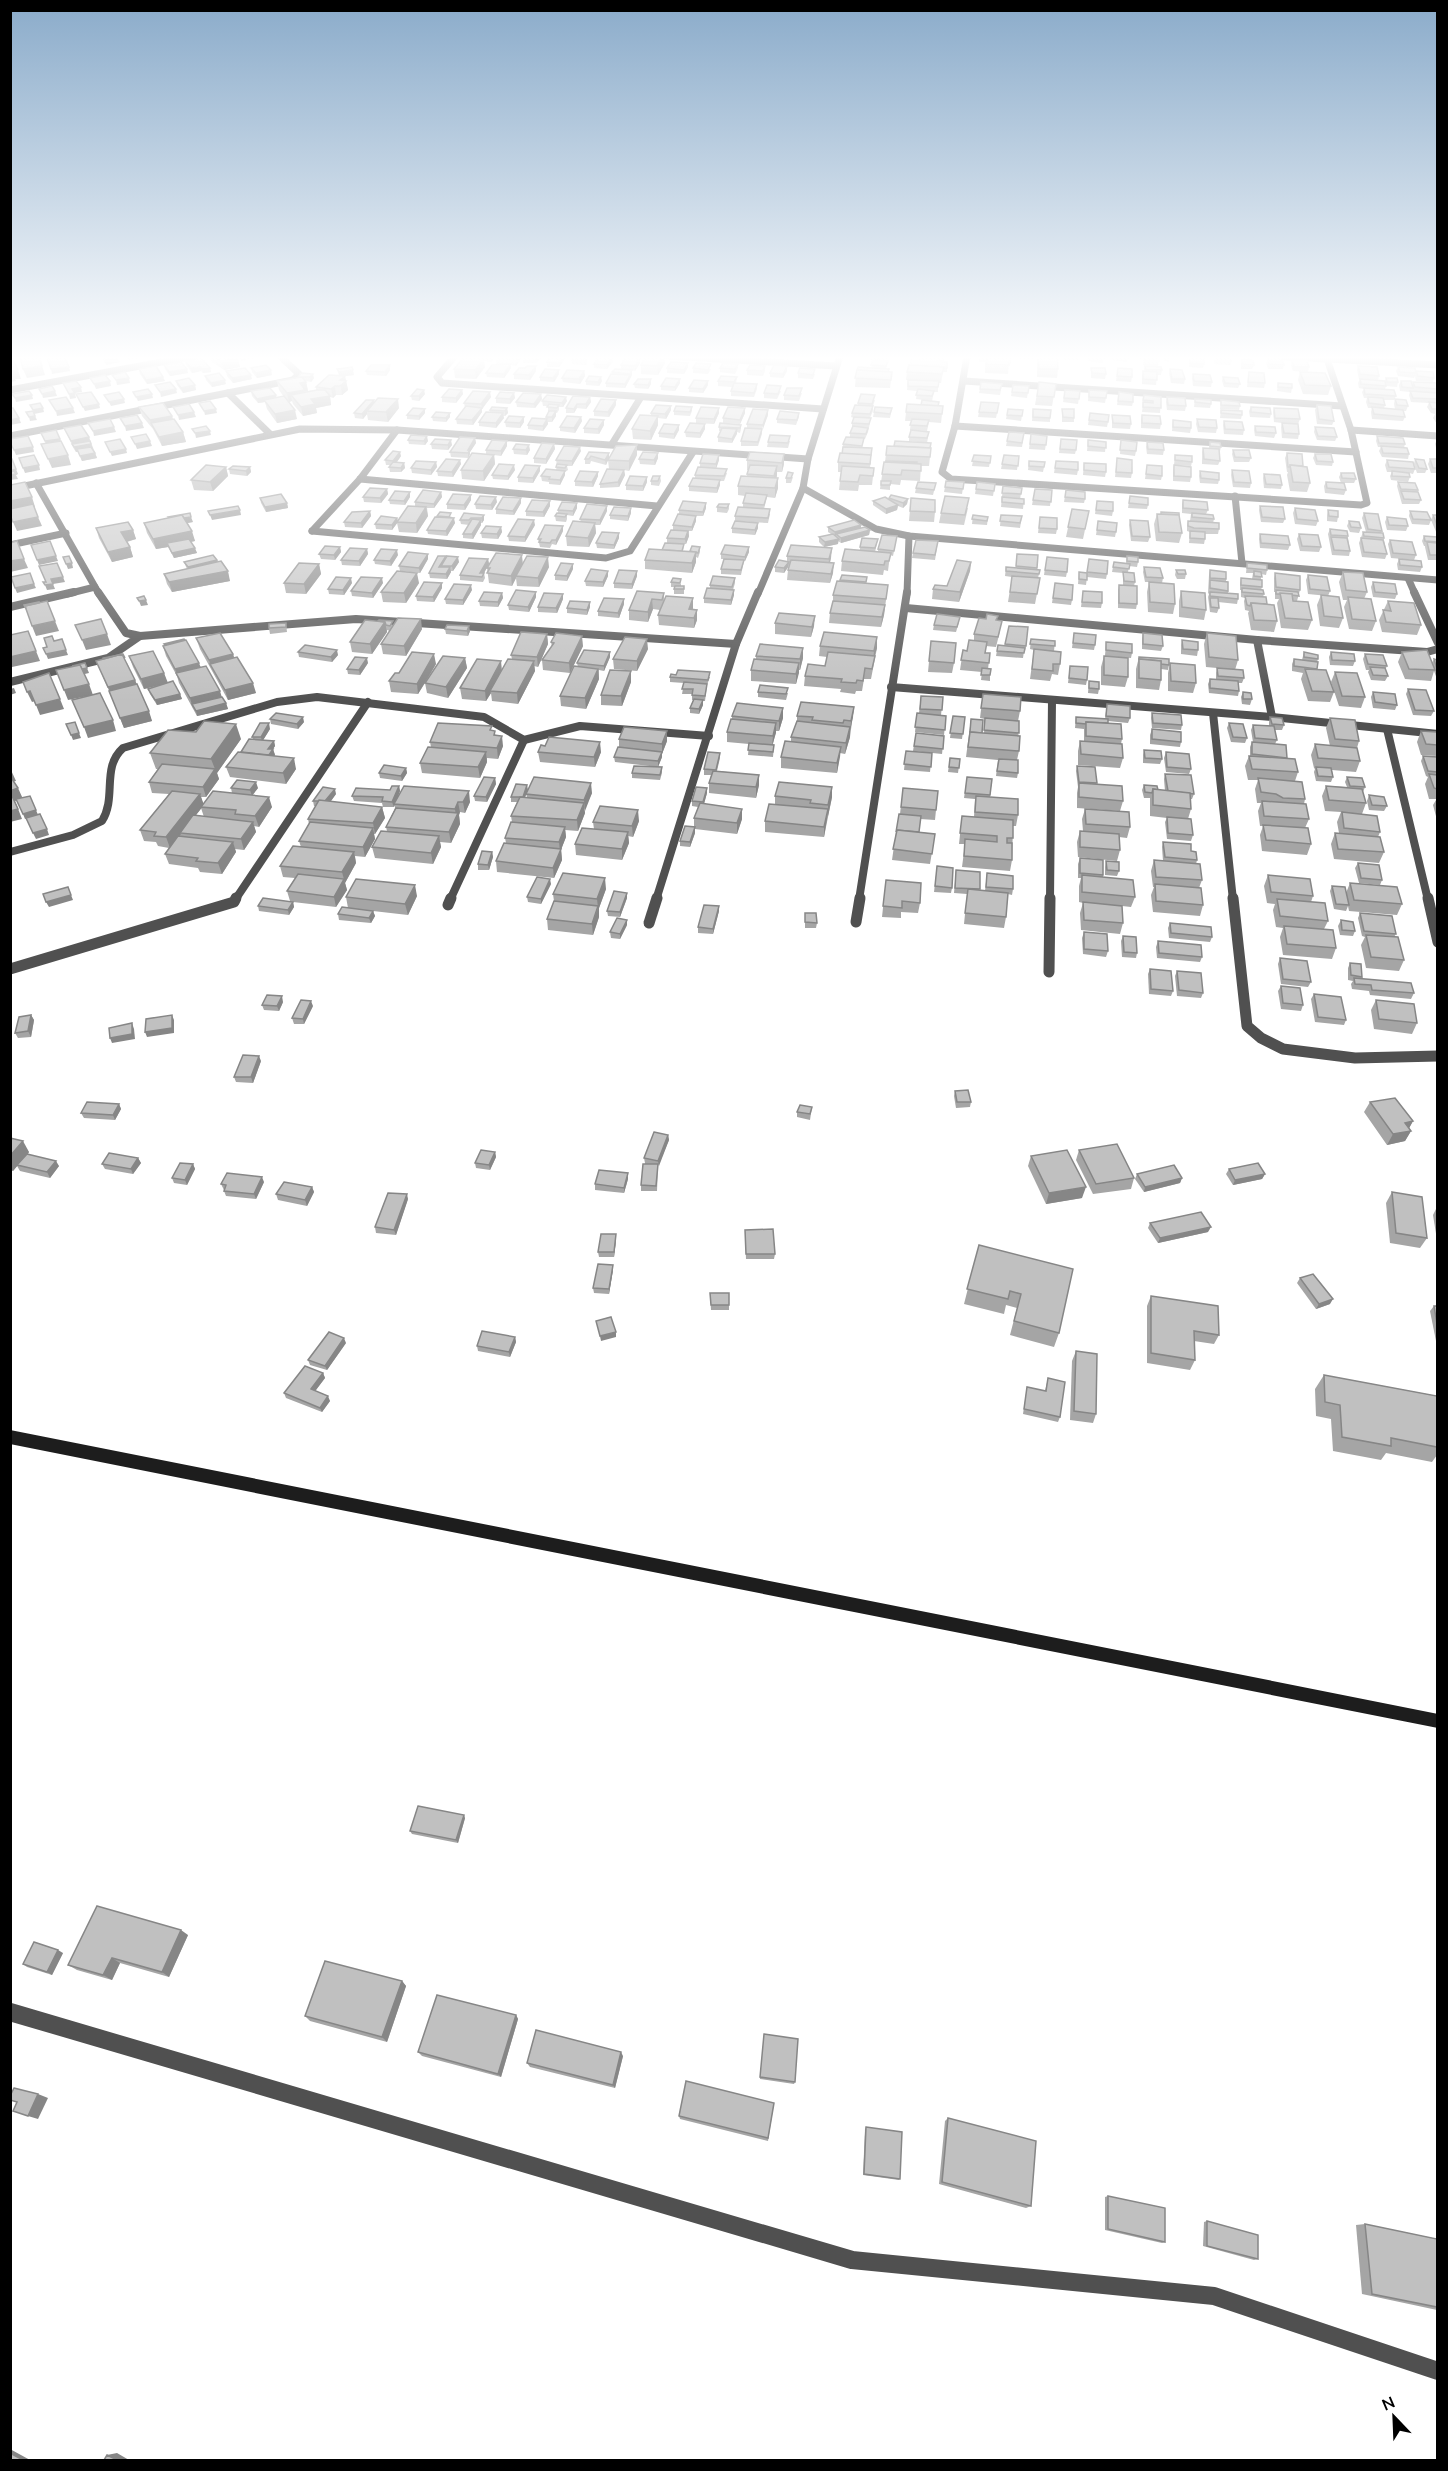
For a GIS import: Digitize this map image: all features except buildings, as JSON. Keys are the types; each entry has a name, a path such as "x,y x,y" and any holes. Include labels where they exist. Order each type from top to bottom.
{"main road":[{"path":"10,1437 1437,1721"}],"street":[{"path":"10,489 92,471"},
{"path":"366,471 312,531 606,558 630,551 680,471"},
{"path":"649,923 736,644 802,488 805,471"},
{"path":"942,471 951,478 1361,505 1367,503 1360,471"},
{"path":"360,479 657,506"},
{"path":"36,483 95,587 120,620 126,633 140,636 356,619 736,644"},
{"path":"802,488 876,529 909,536 1437,580"},
{"path":"1235,496 1242,563"},
{"path":"10,545 66,533"},
{"path":"856,922 891,687 906,608 909,536"},
{"path":"1408,578 1437,643"},
{"path":"10,607 95,587"},
{"path":"906,608 1257,640 1427,652 1437,649"},
{"path":"10,682 108,658 140,636"},
{"path":"1257,640 1272,717"},
{"path":"891,687 1272,717 1437,734"},
{"path":"10,852 86,830 100,823 106,814 112,760 123,748 277,702 317,697 484,717 524,740 580,726 709,736"},
{"path":"1049,972 1052,700"},
{"path":"10,969 234,902 368,702"},
{"path":"1213,713 1248,1026 1261,1038 1283,1049 1355,1058 1437,1056"},
{"path":"1387,729 1437,942"},
{"path":"448,905 524,740"},
{"path":"10,2012 852,2260 1214,2296 1437,2371"}]}
